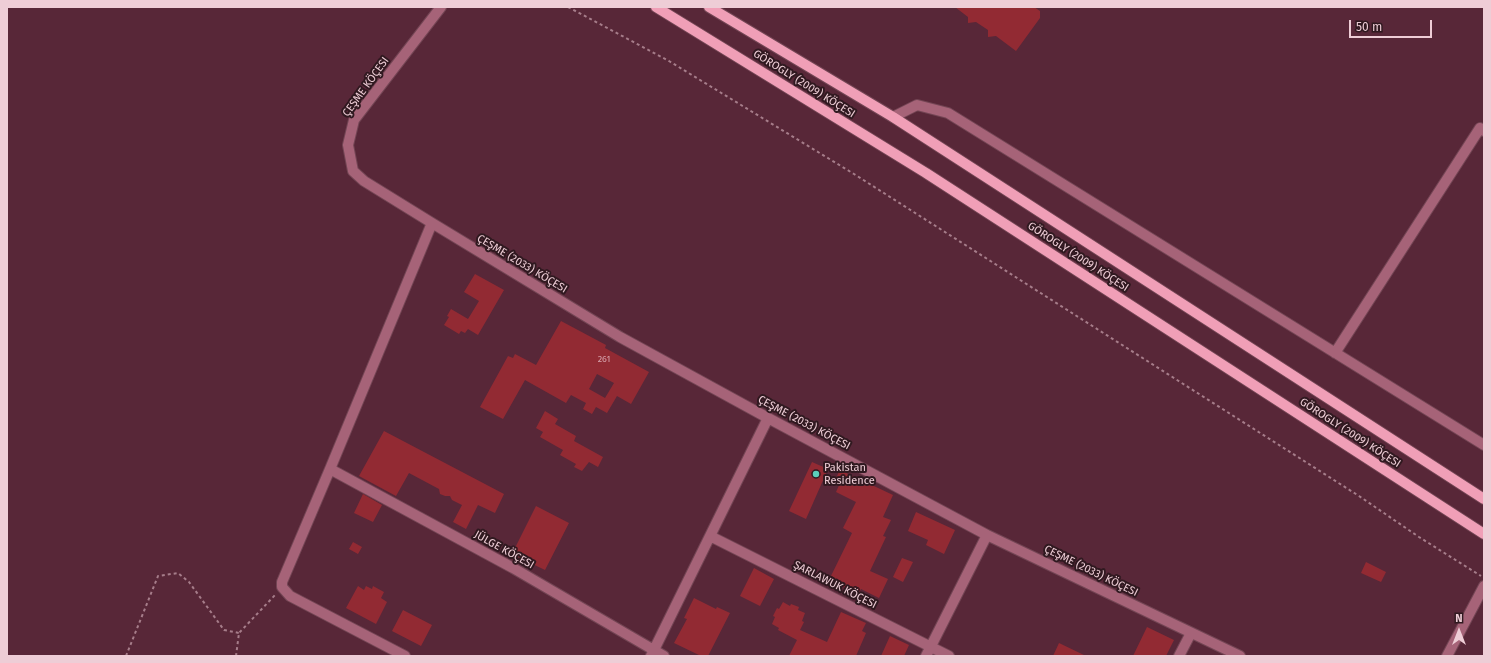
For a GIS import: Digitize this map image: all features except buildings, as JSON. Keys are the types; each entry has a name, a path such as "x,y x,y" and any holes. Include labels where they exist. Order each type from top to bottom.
{"main road":[{"name":"GÖROGLY (2009) KÖÇESI","path":"656,7 926,172 1484,534"},
{"name":"GÖROGLY (2009) KÖÇESI","path":"709,7 893,117 1484,499"}],"street":[{"name":"ÇEŞME KÖÇESI","path":"432,223 364,181 353,171 348,145 354,120 441,7"},
{"path":"893,117 916,105 948,113 1484,445"},
{"path":"1335,353 1482,127"},
{"name":"ÇEŞME (2033) KÖÇESI","path":"432,223 620,337 768,418 988,535 1240,656"},
{"path":"405,656 290,596 282,587 284,575 330,469 432,223"},
{"path":"652,653 768,418"},
{"name":"JÜLGE KÖÇESI","path":"330,469 513,568 652,653 664,656"},
{"path":"926,656 988,535"},
{"name":"ŞARLAWUK KÖÇESI","path":"710,536 949,656"},
{"path":"1447,656 1484,586"},
{"path":"1180,656 1191,632"}],"path":[{"path":"568,7 669,61 848,170 1359,496 1419,537 1484,578"},
{"path":"126,656 158,576 178,573 189,582 224,630 239,634"},
{"path":"236,656 239,634 282,587"}],"place":[{"name":"Pakistan Residence","path":"816,474"}]}
